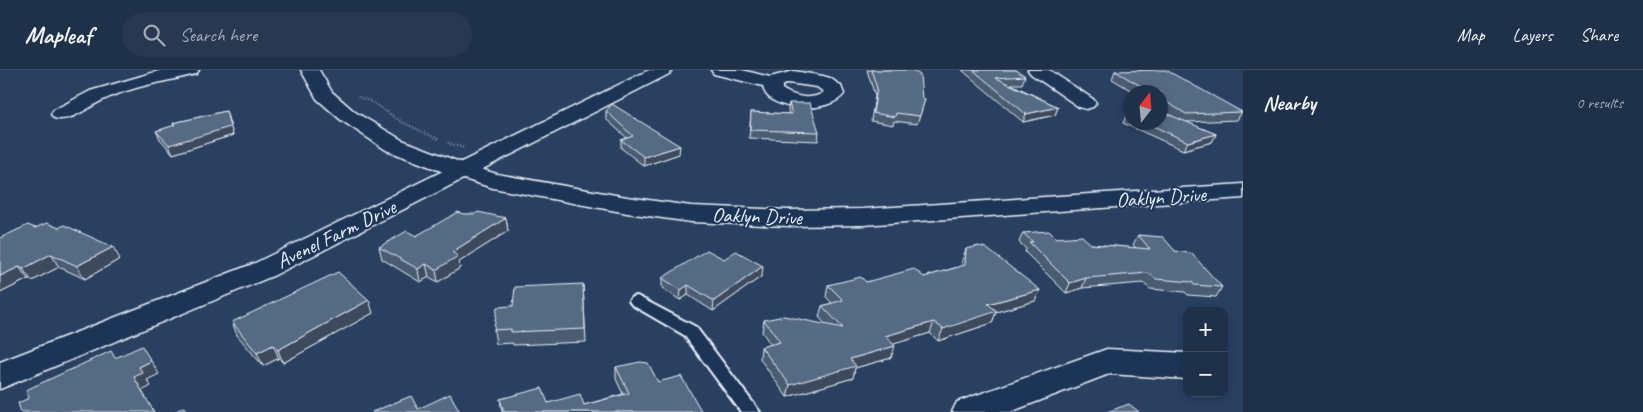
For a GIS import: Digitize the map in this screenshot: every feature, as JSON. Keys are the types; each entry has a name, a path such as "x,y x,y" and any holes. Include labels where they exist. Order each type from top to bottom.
{"street":[{"path":"61,114 97,95 150,78 190,70"},
{"name":"Oaklyn Drive","path":"310,70 322,92 348,116 394,145 462,171 493,180 691,214 789,218 863,217 1243,191"},
{"name":"Avenel Farm Drive","path":"0,376 266,269 663,70"},
{"path":"720,70 772,83"},
{"path":"1037,70 1086,103"},
{"path":"970,412 1107,361 1183,366"}],"lane":[{"path":"637,301 690,331 751,412"}],"path":[{"path":"322,92 370,100 402,122 442,141 491,156"}],"building":[{"path":"871,70 912,70 920,75 922,98 925,99 920,116 896,113 895,117 873,113 877,88"},
{"path":"973,70 1016,70 1025,76 996,78 1058,107 1026,114"},
{"path":"1166,70 1242,112 1186,114 1168,103 1168,85 1139,85 1115,71"},
{"path":"789,103 810,103 819,132 750,130 751,112 792,114"},
{"path":"612,104 680,146 644,157 621,140 633,136 606,111"},
{"path":"226,111 230,127 169,145 156,131 175,125 173,123"},
{"path":"1168,114 1216,134 1188,142 1162,130 1168,130"},
{"path":"458,212 475,214 478,212 506,218 452,252 458,256 436,270 426,264 418,269 379,247 407,231 416,236"},
{"path":"47,223 59,228 64,225 113,247 77,266 51,254 23,269 19,267 0,276 0,238 28,225 35,228"},
{"path":"1049,231 1056,238 1082,236 1091,244 1150,249 1138,235 1163,237 1175,251 1191,253 1222,287 1156,279 1148,273 1086,278 1070,283 1029,242 1033,242 1023,233"},
{"path":"978,246 986,248 1040,290 988,304 997,311 943,329 934,322 885,336 895,346 850,359 856,366 790,385 761,347 780,342 764,320 784,316 843,328 822,306 843,300 828,285 861,277 866,282 914,269 924,277 965,265 966,249"},
{"path":"707,250 724,259 736,251 763,266 714,301 688,285 681,290 662,278"},
{"path":"338,272 369,300 278,350 273,345 257,353 232,322"},
{"path":"583,284 585,329 511,332 511,329 494,330 497,307 513,306 515,287"},
{"path":"142,346 151,361 139,367 143,373 134,377 154,412 21,412 18,403 29,398 26,390 111,351 115,358"},
{"path":"640,362 648,363 658,382 681,376 702,412 504,412 500,399 542,388 548,403 580,394 584,405 629,393 616,367"},
{"path":"450,394 460,412 372,412 411,396 418,409"},
{"path":"1129,404 1139,412 1107,412"},
{"path":"184,407 187,412 174,412"}]}
